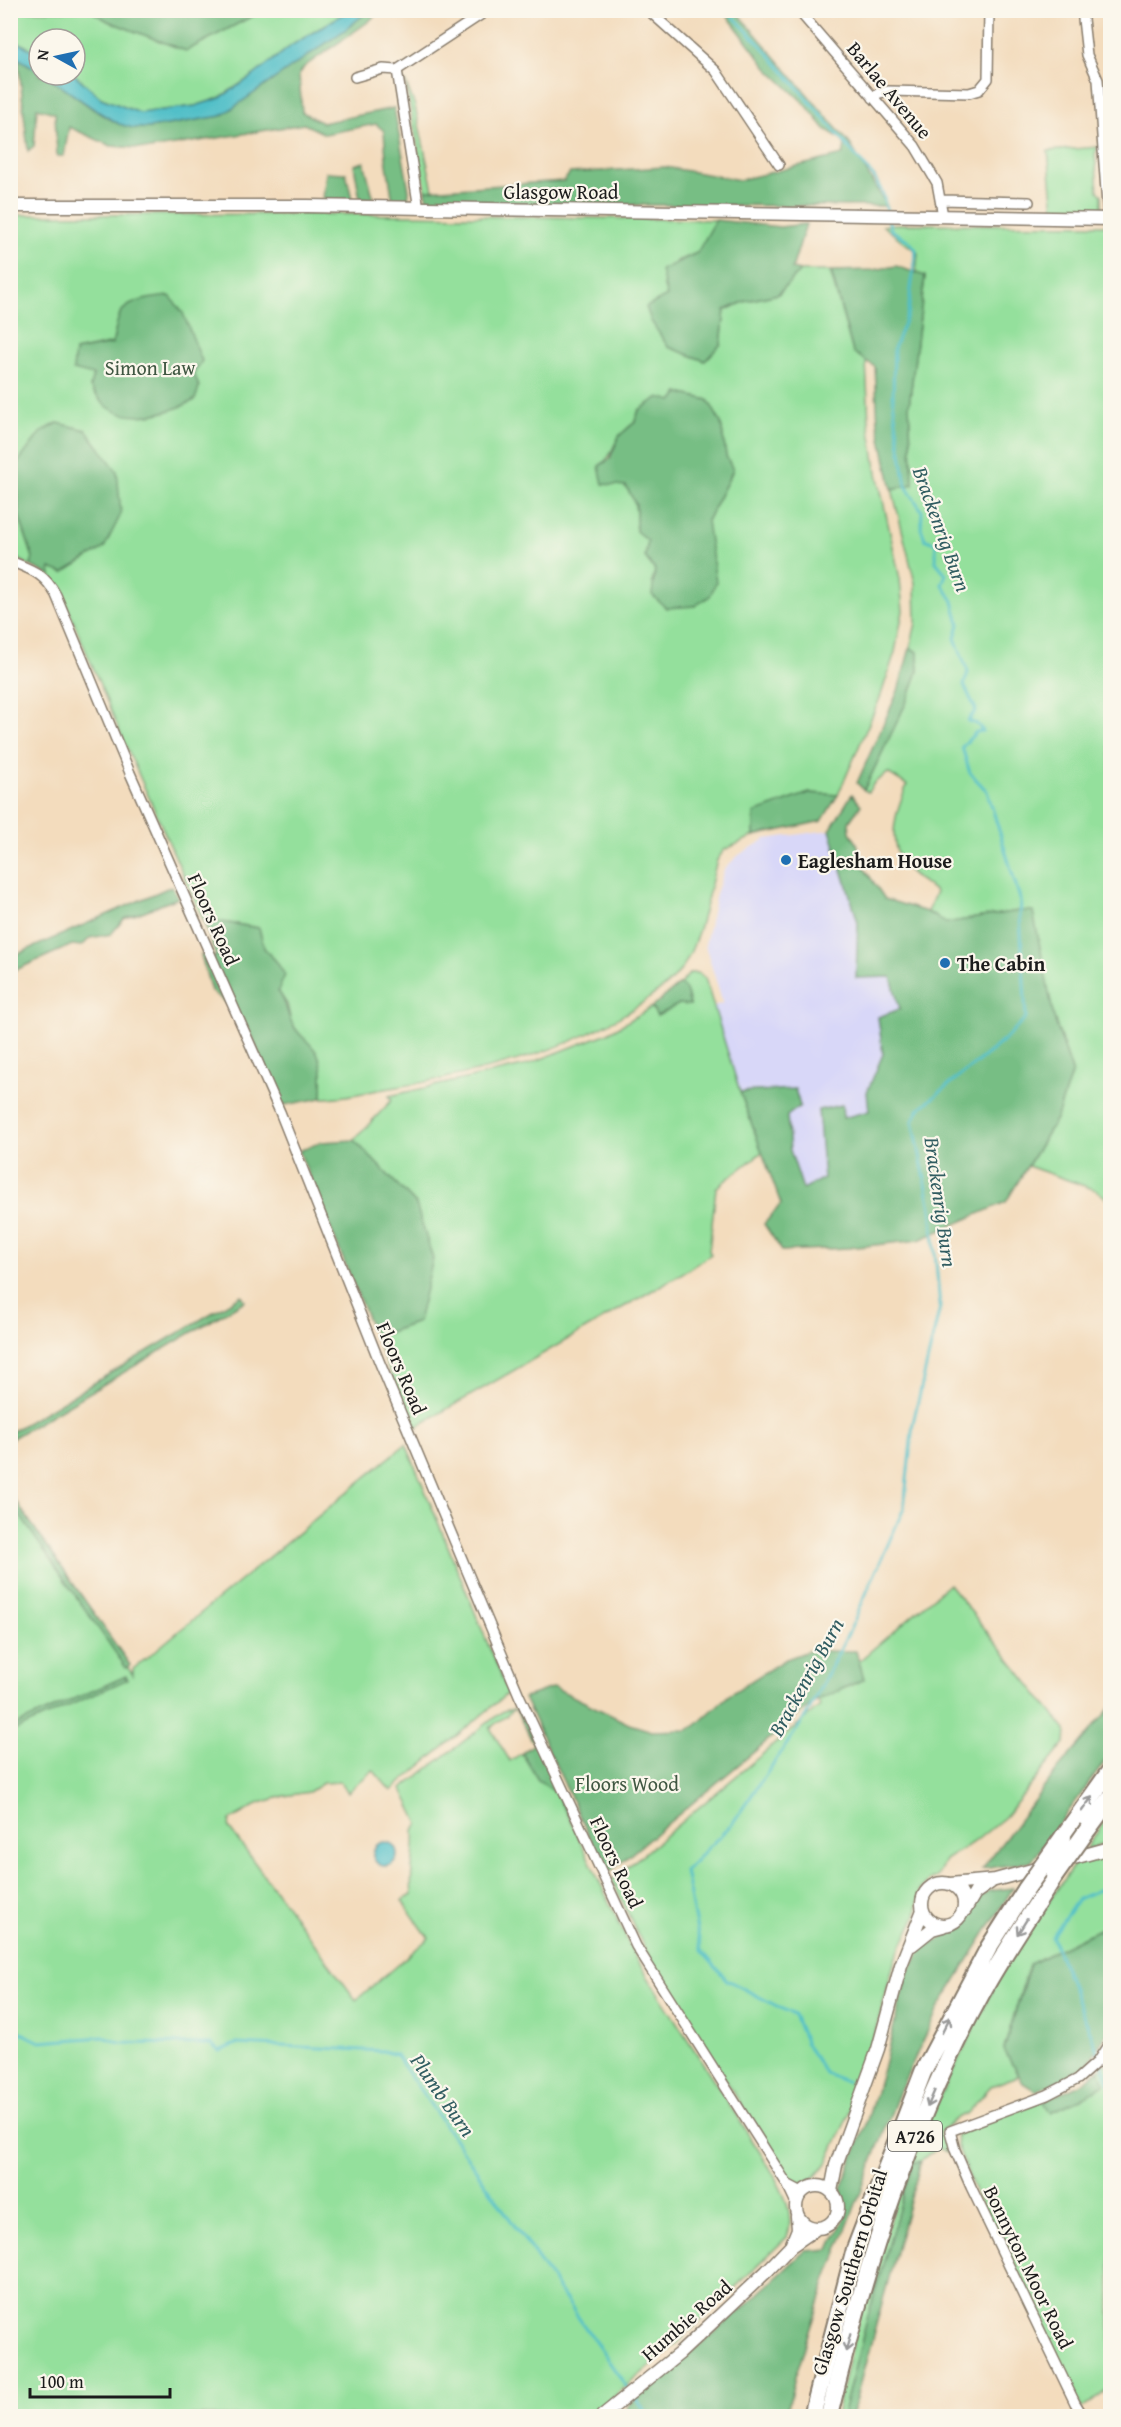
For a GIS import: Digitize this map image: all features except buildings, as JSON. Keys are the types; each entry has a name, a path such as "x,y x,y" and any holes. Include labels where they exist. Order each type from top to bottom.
{"highway":[{"name":"Glasgow Southern Orbital","path":"812,2416 855,2249 915,2091 950,2016 989,1947 1026,1889 1110,1771"},
{"name":"Glasgow Southern Orbital","path":"829,2416 864,2281 895,2189 939,2081 984,1988 1054,1877 1110,1799"}],"street":[{"path":"355,76 383,69 397,70 488,10"},
{"path":"648,10 716,71 768,156 779,165"},
{"name":"Barlae Avenue","path":"798,10 928,164 937,183 943,216"},
{"path":"873,98 879,93 889,91 969,93 979,90 988,79 989,10"},
{"path":"1082,10 1087,55 1097,75 1107,144 1109,219"},
{"path":"397,70 419,209"},
{"path":"941,200 1029,202"},
{"name":"Glasgow Road","path":"10,206 308,206 1109,219"},
{"name":"Floors Road","path":"10,561 38,573 49,582 56,595 130,773 280,1112 379,1361 519,1695 636,1946 787,2184 796,2210"},
{"path":"944,1926 931,1922 923,1910 922,1903 928,1889 936,1884 995,1880 1110,1848"},
{"path":"909,1948 921,1936 955,1922 975,1893 995,1880"},
{"path":"950,1884 963,1894 965,1902 963,1913"},
{"path":"836,2165 807,2189 796,2210 805,2225 818,2228 831,2223 837,2211 837,2204 831,2191 836,2165 878,2049 901,1965 923,1910"},
{"name":"Bonnyton Moor Road","path":"1083,2416 971,2187 955,2150 950,2131 1005,2109 1047,2096 1078,2079 1097,2062 1110,2042"},
{"name":"Floors Road","path":"787,2184 807,2189"},
{"path":"807,2189 819,2186 831,2191"},
{"name":"Humbie Road","path":"790,2246 798,2229 796,2210"},
{"name":"Humbie Road","path":"602,2416 680,2353 740,2299 790,2246 818,2228"}],"shaded area":[{"path":"830,830 858,923 856,977 891,976 901,1009 878,1017 883,1054 867,1092 869,1111 843,1118 818,1110 824,1178 803,1189 790,1150 787,1116 799,1106 795,1089 740,1092 714,1006 723,1003 705,945 716,894 725,868 739,855 766,839"}],"green space":[{"path":"735,10 850,144 887,206 427,204 426,190 564,181 570,173 665,167 740,180 843,155 845,145 840,138 825,129 806,105 767,68 724,11"},
{"path":"11,11 91,11 108,21 186,51 262,11 348,11 292,45 254,75 219,98 195,106 140,113 101,98 87,86 87,27 27,27 27,47 11,38"},
{"path":"91,11 262,11 186,51 108,21"},
{"path":"368,11 380,11 304,67 299,75 302,112 322,123 394,108 409,190 408,199 393,202 384,131 376,124 325,134 304,124 150,149 111,146 69,127 64,156 57,156 55,113 37,108 34,146 28,151 18,58 27,64 27,87 62,87 119,124 133,128 149,128 221,116 346,29"},
{"path":"405,81 415,106 433,190 426,190"},
{"path":"1098,147 1095,154 1098,191 1102,195 1102,210 1054,211 1048,151"},
{"path":"364,162 374,200 360,199 354,165"},
{"path":"326,172 346,173 352,199 323,199"},
{"path":"346,214 716,220 697,253 676,261 663,284 667,296 668,347 679,351 721,344 725,310 747,301 778,294 800,271 830,271 853,352 866,361 869,423 876,468 900,579 903,611 895,652 880,698 838,795 809,793 754,814 754,836 724,850 717,860 692,948 680,971 667,984 613,1021 583,1036 518,1060 451,1077 346,1096 322,1098 318,1054 302,1038 291,1022 287,1004 278,991 276,961 264,948 259,928 203,919 122,737 59,587 51,576 49,567 86,430 57,423 40,433 19,516 33,558 31,566 11,555 10,215","holes":["120,313 194,373 199,387 90,387 93,375 75,351 113,343","679,393 708,400 721,423 726,456 733,470 707,521 709,544 652,582 655,570 645,557 648,541 636,531 636,508 630,492 599,466 610,455 620,436 633,423 639,410 672,401"]},
{"path":"716,220 780,227 806,224 792,269 800,271 778,294 746,301 725,310 721,344 705,361 668,347 651,321 646,307 667,296 661,270 697,253"},
{"path":"896,224 1110,225 1110,1201 1096,1190 1028,1166 1057,1117 1072,1071 1018,911 946,923 927,912 936,892 907,869 895,846 896,815 907,785 888,773 874,783 868,792 864,790 908,699 918,671 918,652 910,648 916,623 915,583 892,489 913,484 909,406 925,277 916,273 918,253 883,226"},
{"path":"896,266 925,276 909,406 913,484 892,489 878,425 875,367 853,352 831,271 873,270"},
{"name":"Simon Law","path":"170,296 183,313 202,361 194,373 199,387 195,400 175,409 152,415 119,413 106,406 90,387 93,375 73,370 75,351 112,344 120,314 129,305 143,300"},
{"path":"679,393 708,400 721,423 726,456 733,470 707,521 716,582 710,596 695,606 666,608 652,595 655,570 645,557 648,541 636,531 636,505 626,486 603,484 599,466 610,459 619,436 635,422 639,410 659,397 672,401"},
{"path":"58,423 86,430 117,471 121,514 104,548 63,573 50,568 51,576 31,566 33,557 19,516 16,465 40,433"},
{"path":"910,648 918,652 918,671 908,699 864,790 857,783 898,691"},
{"path":"809,793 838,795 822,821 754,836 754,813"},
{"path":"852,794 861,805 849,822 850,832 857,843 864,868 885,899 927,912 946,923 1018,911 1033,911 1054,1018 1072,1071 1057,1117 1006,1202 919,1240 848,1248 782,1251 764,1224 781,1204 740,1092 795,1089 800,1106 787,1116 790,1150 803,1189 824,1178 818,1110 842,1105 843,1118 869,1111 867,1092 883,1054 878,1017 900,1009 891,977 856,978 858,922 830,830"},
{"path":"172,886 178,898 124,919 111,934 90,938 82,946 72,945 11,972 11,957"},
{"path":"203,919 259,928 264,948 285,975 278,991 293,1026 315,1050 320,1060 322,1098 280,1106 254,1041 243,1021 228,1004 211,991 201,955 216,957"},
{"path":"690,973 698,973 705,978 740,1092 762,1152 716,1188 709,1251 711,1254 686,1271 414,1428 375,1337 418,1322 416,1204 354,1140 392,1100 389,1096 523,1066 608,1033 652,1007 657,1016 679,1004 690,1005 686,990 680,984"},
{"path":"680,984 686,990 690,1005 679,1004 657,1016 652,1007"},
{"path":"354,1140 416,1204 433,1259 418,1322 375,1337 299,1151 321,1142"},
{"path":"242,1295 245,1301 11,1439 11,1432"},
{"path":"406,1444 508,1693 391,1791 373,1770 348,1792 340,1782 323,1783 309,1792 260,1803 230,1820 229,1828 356,2000 429,1938 402,1901 412,1895 414,1830 419,1824 402,1789 503,1711 515,1709 490,1728 510,1761 522,1753 538,1780 554,1791 571,1821 635,1957 779,2185 789,2210 787,2237 681,2340 591,2416 11,2416 10,2032 20,2032 20,2029 10,2029 10,1499 133,1675 133,1669"},
{"path":"10,1493 130,1665 126,1668 11,1503"},
{"path":"949,1584 1066,1730 1065,1743 1005,1817 978,1839 945,1860 937,1877 928,1881 920,1890 916,1916 895,1959 877,2026 848,2116 827,2163 815,2177 806,2182 795,2183 785,2174 650,1960 612,1880 820,1706 818,1700 864,1679 859,1661"},
{"name":"Floors Wood","path":"808,1651 856,1651 864,1679 814,1702 607,1874 524,1698 554,1687 629,1724 652,1731 687,1730 695,1726 729,1695 784,1660"},
{"path":"126,1676 128,1679 11,1732 11,1727"},
{"path":"1110,1708 1110,1755 1031,1862 982,1869 1058,1769"},
{"path":"515,1709 526,1719 571,1821 554,1791 538,1780 522,1753 534,1744"},
{"path":"1110,1813 1110,1841 1085,1850"},
{"path":"1110,1855 1110,1930 1099,1929 1029,1964 1004,2049 1018,2076 991,2086 967,2113 958,2117 939,2133 950,2153 938,2148 921,2161 912,2164 842,2416 836,2416 853,2339 902,2181 936,2104 1006,1964 1075,1863"},
{"path":"1013,1888 939,2007 900,2090 827,2279 795,2377 786,2416 631,2416 627,2408 644,2391 738,2313 805,2251 830,2249 846,2214 841,2188 865,2127 883,2069 906,1978 921,1949 961,1927 976,1902 988,1891"},
{"path":"1099,1929 1110,1930 1110,2029 1087,2065 1036,2091 1023,2083 1004,2050 1030,1964"},
{"path":"1107,2063 1110,2069 1110,2388 1082,2409 975,2192 957,2145 956,2134 961,2129 1035,2102 1044,2101 1050,2112 1085,2097 1105,2083 1099,2070"},
{"path":"1099,2070 1105,2083 1085,2097 1050,2112 1044,2101 1081,2084"},
{"path":"921,2161 851,2416 842,2416 912,2164"}],"water":[{"path":"348,11 368,11 346,29 221,116 149,128 133,128 119,124 62,87 87,86 101,98 140,113 195,106 220,98 292,45"},
{"path":"11,38 27,47 27,64 11,54"},
{"path":"385,1842 394,1845 397,1854 394,1863 385,1866 376,1863 373,1854 376,1845"}],"waterway":[{"name":"Brackenrig Burn","path":"727,10 768,53 874,177 883,194 887,212"},
{"name":"Brackenrig Burn","path":"847,2082 825,2073 806,2044 794,2015 727,1980 701,1950 685,1871 732,1824 806,1716 850,1630 904,1508 913,1423 940,1307 931,1208 913,1121 919,1109 1002,1042 1026,1018 1021,902 987,791 970,773 962,747 976,732 983,731 977,724 968,721 976,710 964,685 968,672 955,638 959,624 953,601 942,584 946,574 936,562 936,544 925,539 921,528 922,511 906,486 893,401 894,348 908,313 916,250 909,241 891,230 888,218"},
{"path":"1099,2054 1052,1937 1078,1899 1103,1888 1110,1870"},
{"name":"Plumb Burn","path":"10,2032 20,2032 40,2042 103,2037 120,2043 211,2044 219,2051 236,2044 384,2051 396,2055 628,2389"},
{"path":"1101,2061 1110,2084"},
{"name":"Plumb Burn","path":"632,2394 649,2416"}],"place":[{"name":"Eaglesham House","path":"786,860"},
{"name":"The Cabin","path":"945,963"}]}
